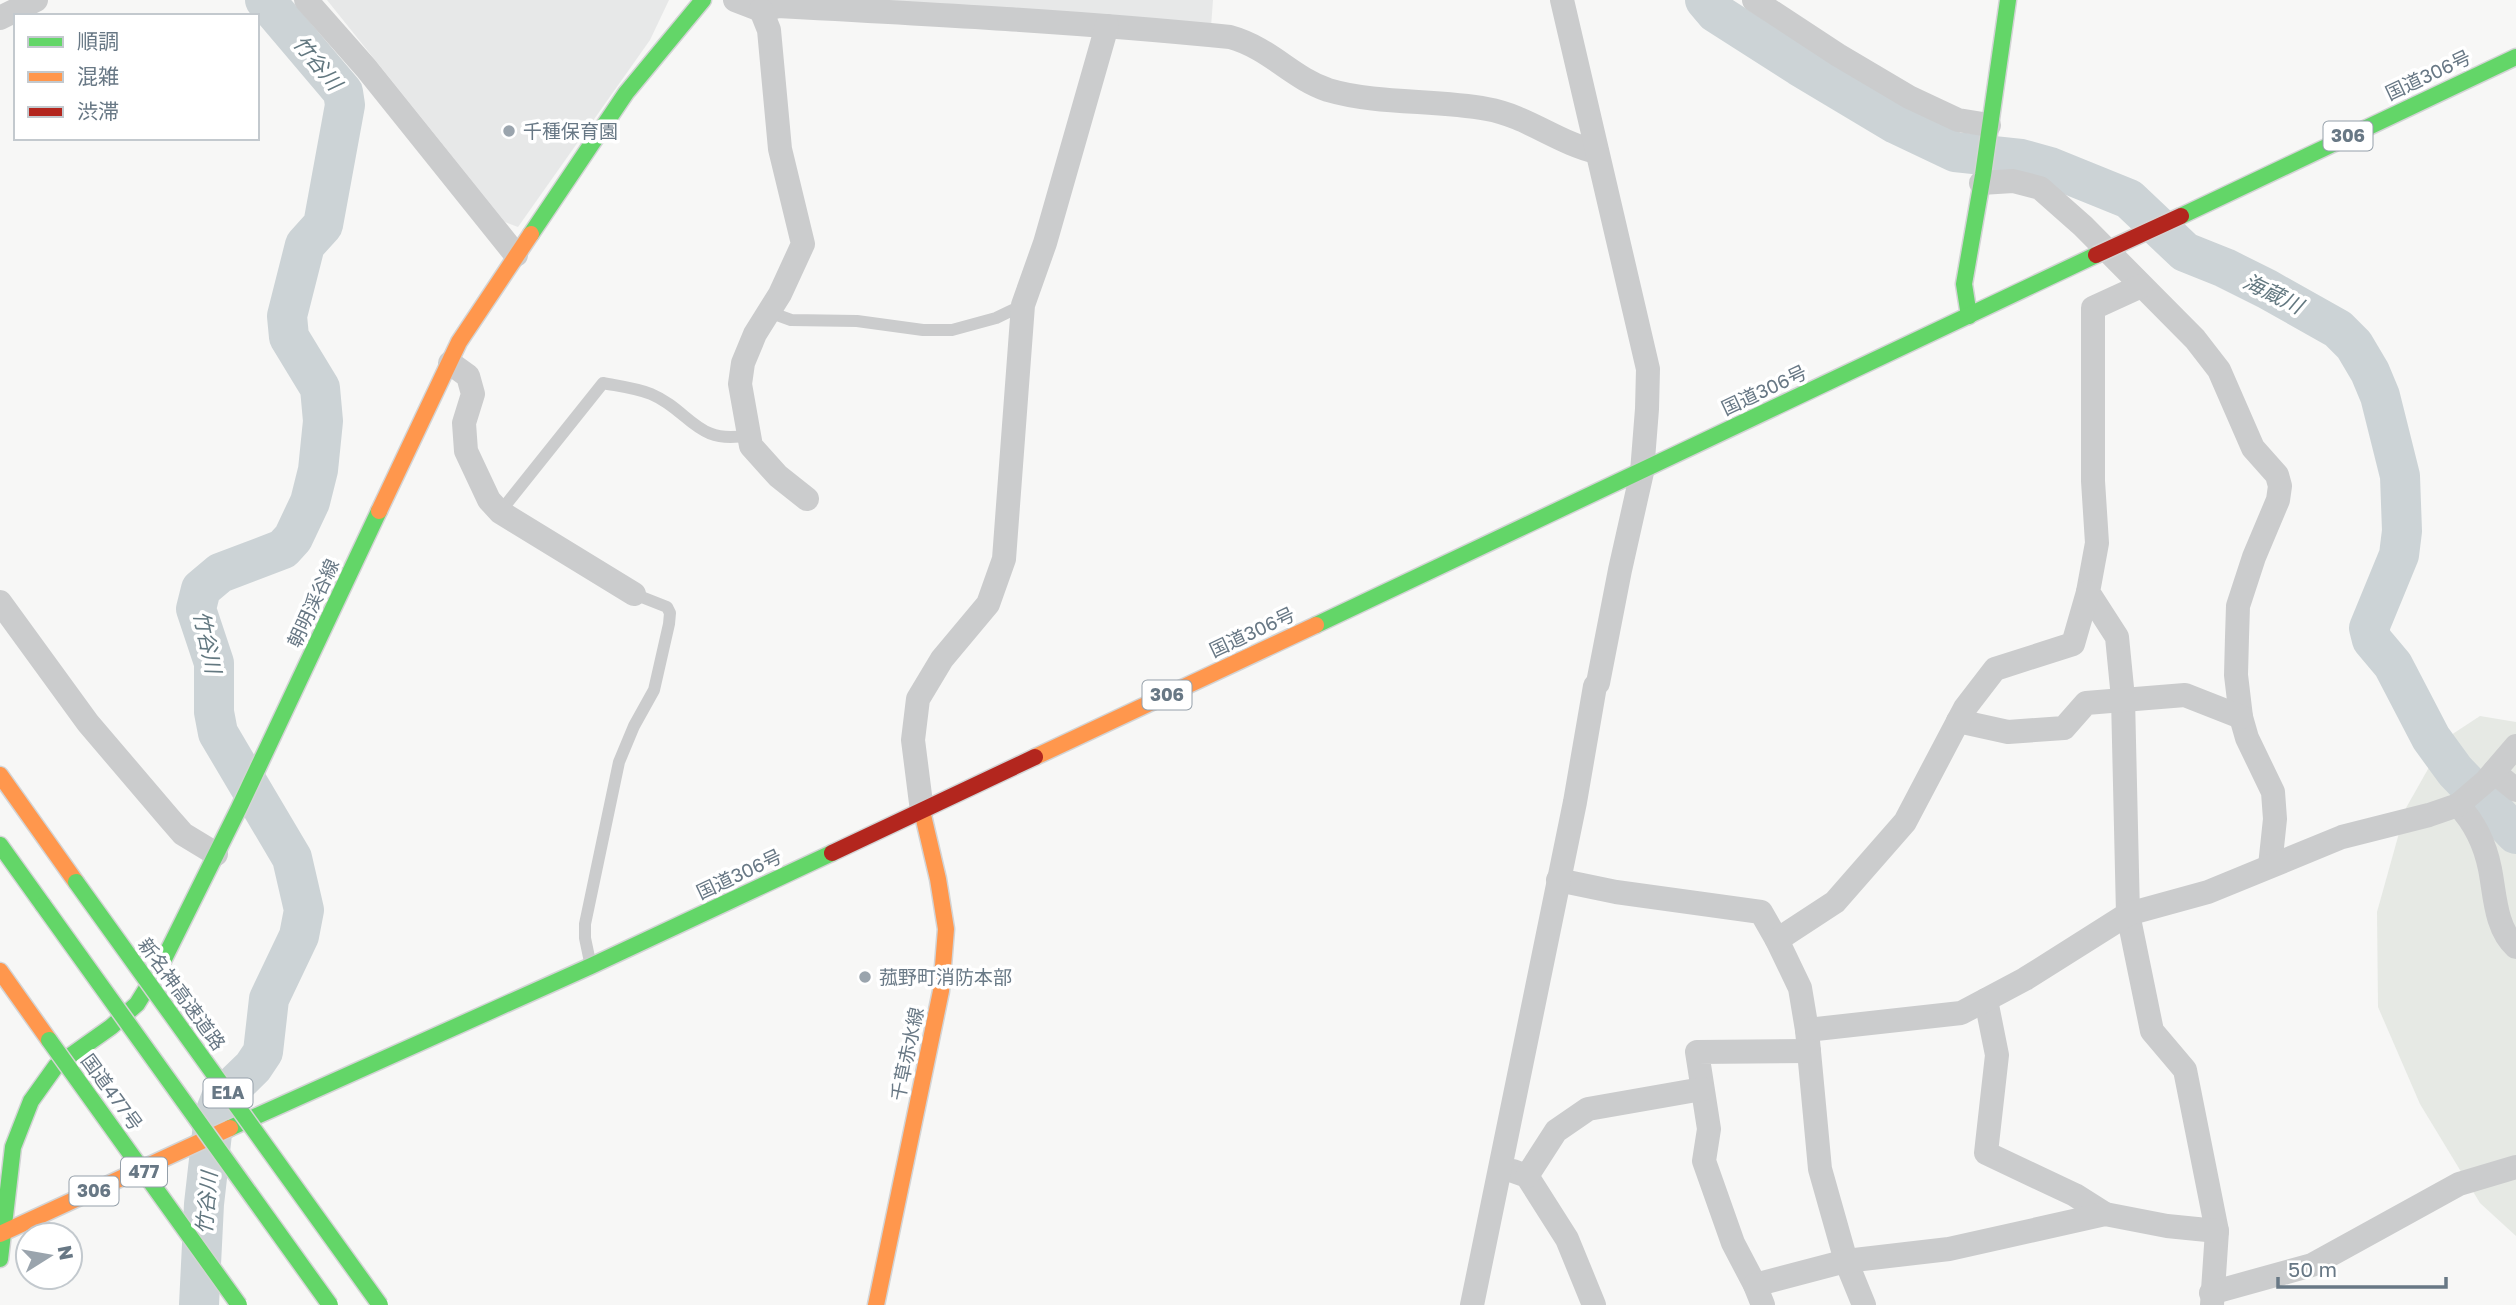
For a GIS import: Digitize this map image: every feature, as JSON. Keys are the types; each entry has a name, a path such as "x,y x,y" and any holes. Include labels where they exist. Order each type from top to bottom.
{"main road":[{"name":"朝明渓谷線","path":"0,1259 13,1147 21,1122 32,1101 56,1066 111,1027 137,1004 161,965 239,808 459,342 626,93 703,0"},
{"path":"1969,316 1964,284 2008,0"},
{"name":"国道306号","path":"2,1233 591,966 2516,57"},
{"name":"新名神高速道路","path":"0,775 380,1305"},
{"name":"千草赤水線","path":"876,1305 941,991 946,929 938,879 922,811"},
{"name":"E1A","path":"0,845 330,1305"},
{"name":"国道477号","path":"0,971 239,1305"}],"street":[{"path":"0,18 36,0"},
{"path":"306,0 366,68 516,255"},
{"path":"680,27 686,0"},
{"path":"735,0 761,10 779,6 1107,26 1230,37 1247,42 1269,54 1306,80 1325,89 1369,98 1490,109 1533,124 1581,148 1597,152"},
{"path":"1472,1305 1575,803 1595,686 1598,683 1642,471 1647,409 1648,369 1562,0"},
{"path":"1754,0 1909,97 1941,114 1988,129"},
{"path":"761,10 769,30 780,149 803,244 780,294 755,334 743,363 740,384 751,446 778,476 807,499"},
{"path":"922,811 913,740 918,699 942,659 988,604 1004,559 1023,305 1045,243 1107,26"},
{"path":"1982,179 2014,181 2040,188 2083,226 2195,340 2219,370 2253,448 2277,475 2280,486 2278,500 2254,557 2238,606 2236,675 2241,717 2247,738 2273,792 2275,819 2270,866"},
{"path":"1777,940 1835,902 1905,822 1965,708 1995,669 2073,644 2088,592 2096,543 2093,481 2093,308 2141,286"},
{"path":"450,363 468,376 473,394 464,423 466,452 489,500 500,512 634,594"},
{"path":"2088,592 2117,637 2123,698 2128,914 2152,1031 2185,1070 2217,1231 2211,1299 2312,1265 2459,1184 2516,1167"},
{"path":"0,602 89,723 169,818 183,834 216,854"},
{"path":"1958,720 2008,732 2064,729 2087,703 2185,695 2241,717"},
{"path":"2105,1214 1949,1249 1846,1261 1759,1295 1733,1243 1704,1161 1709,1129 1697,1052 1808,1040 1961,1013 2025,979 2128,914 2208,892 2342,837 2429,815 2462,803 2516,746"},
{"path":"2490,776 2516,790"},
{"path":"2462,803 2480,834 2490,866 2497,910 2516,947"},
{"path":"1558,880 1616,892 1760,912 1800,988 1808,1040 1820,1168 1846,1261 1864,1305"},
{"path":"1986,1000 1997,1055 1986,1153 2076,1195 2105,1214 2167,1226 2217,1231"},
{"path":"1527,1176 1556,1131 1588,1110 1702,1089"},
{"path":"1499,1166 1527,1176 1567,1239 1594,1305"}],"lane":[{"path":"769,312 792,320 858,321 923,330 952,330 996,318 1023,305"},
{"path":"500,512 603,383 651,394 698,428 715,436 734,438 748,435"},
{"path":"591,966 584,938 585,924 619,762 634,726 654,690 669,624 670,613 667,607 634,594"}],"shaded area":[{"name":"千種保育園","path":"327,0 669,0 650,40 518,227 505,222"},
{"path":"783,0 1213,0 1211,27"},
{"path":"2480,716 2516,722 2516,1236 2480,1203 2420,1104 2378,1007 2377,912 2406,808 2445,739"}],"waterway":[{"name":"竹谷川","path":"199,1305 204,1204 214,1116 221,1098 253,1067 263,1052 269,999 299,936 304,910 292,858 218,733 214,712 214,663 196,609 201,589 220,573 283,549 293,538 310,502 318,470 323,421 320,388 289,337 287,316 305,245 323,225 345,105 343,92 265,0"},
{"name":"海蔵川","path":"1705,0 1716,13 1799,66 1896,124 1955,152 2021,159 2050,167 2129,199 2185,252 2267,289 2338,329 2354,345 2380,396 2400,476 2402,531 2399,555 2369,628 2372,640 2393,665 2431,738 2455,771 2516,834"}],"traffic: fast":[{"path":"531,234 626,93 703,0"},
{"path":"1969,316 1964,284 2008,0"},
{"path":"2181,216 2516,57"},
{"path":"1316,625 2096,255"},
{"path":"0,1259 13,1147 31,1101 56,1066 111,1027 137,1004 161,965 239,808 379,511"},
{"path":"0,845 43,905"},
{"path":"230,1128 591,966 832,853"},
{"path":"76,882 380,1305"},
{"path":"43,905 330,1305"},
{"path":"49,1040 239,1305"}],"traffic: slow":[{"path":"379,511 459,342 531,234"},
{"path":"1035,757 1316,625"},
{"path":"0,775 76,882"},
{"path":"876,1305 941,991 946,929 938,879 922,811"},
{"path":"0,971 49,1040"},
{"path":"0,1234 230,1128"}],"traffic: jam":[{"path":"2096,255 2181,216"},
{"path":"832,853 1035,757"}],"place":[{"name":"千種保育園","path":"509,131"},
{"name":"菰野町消防本部","path":"865,977"}]}
